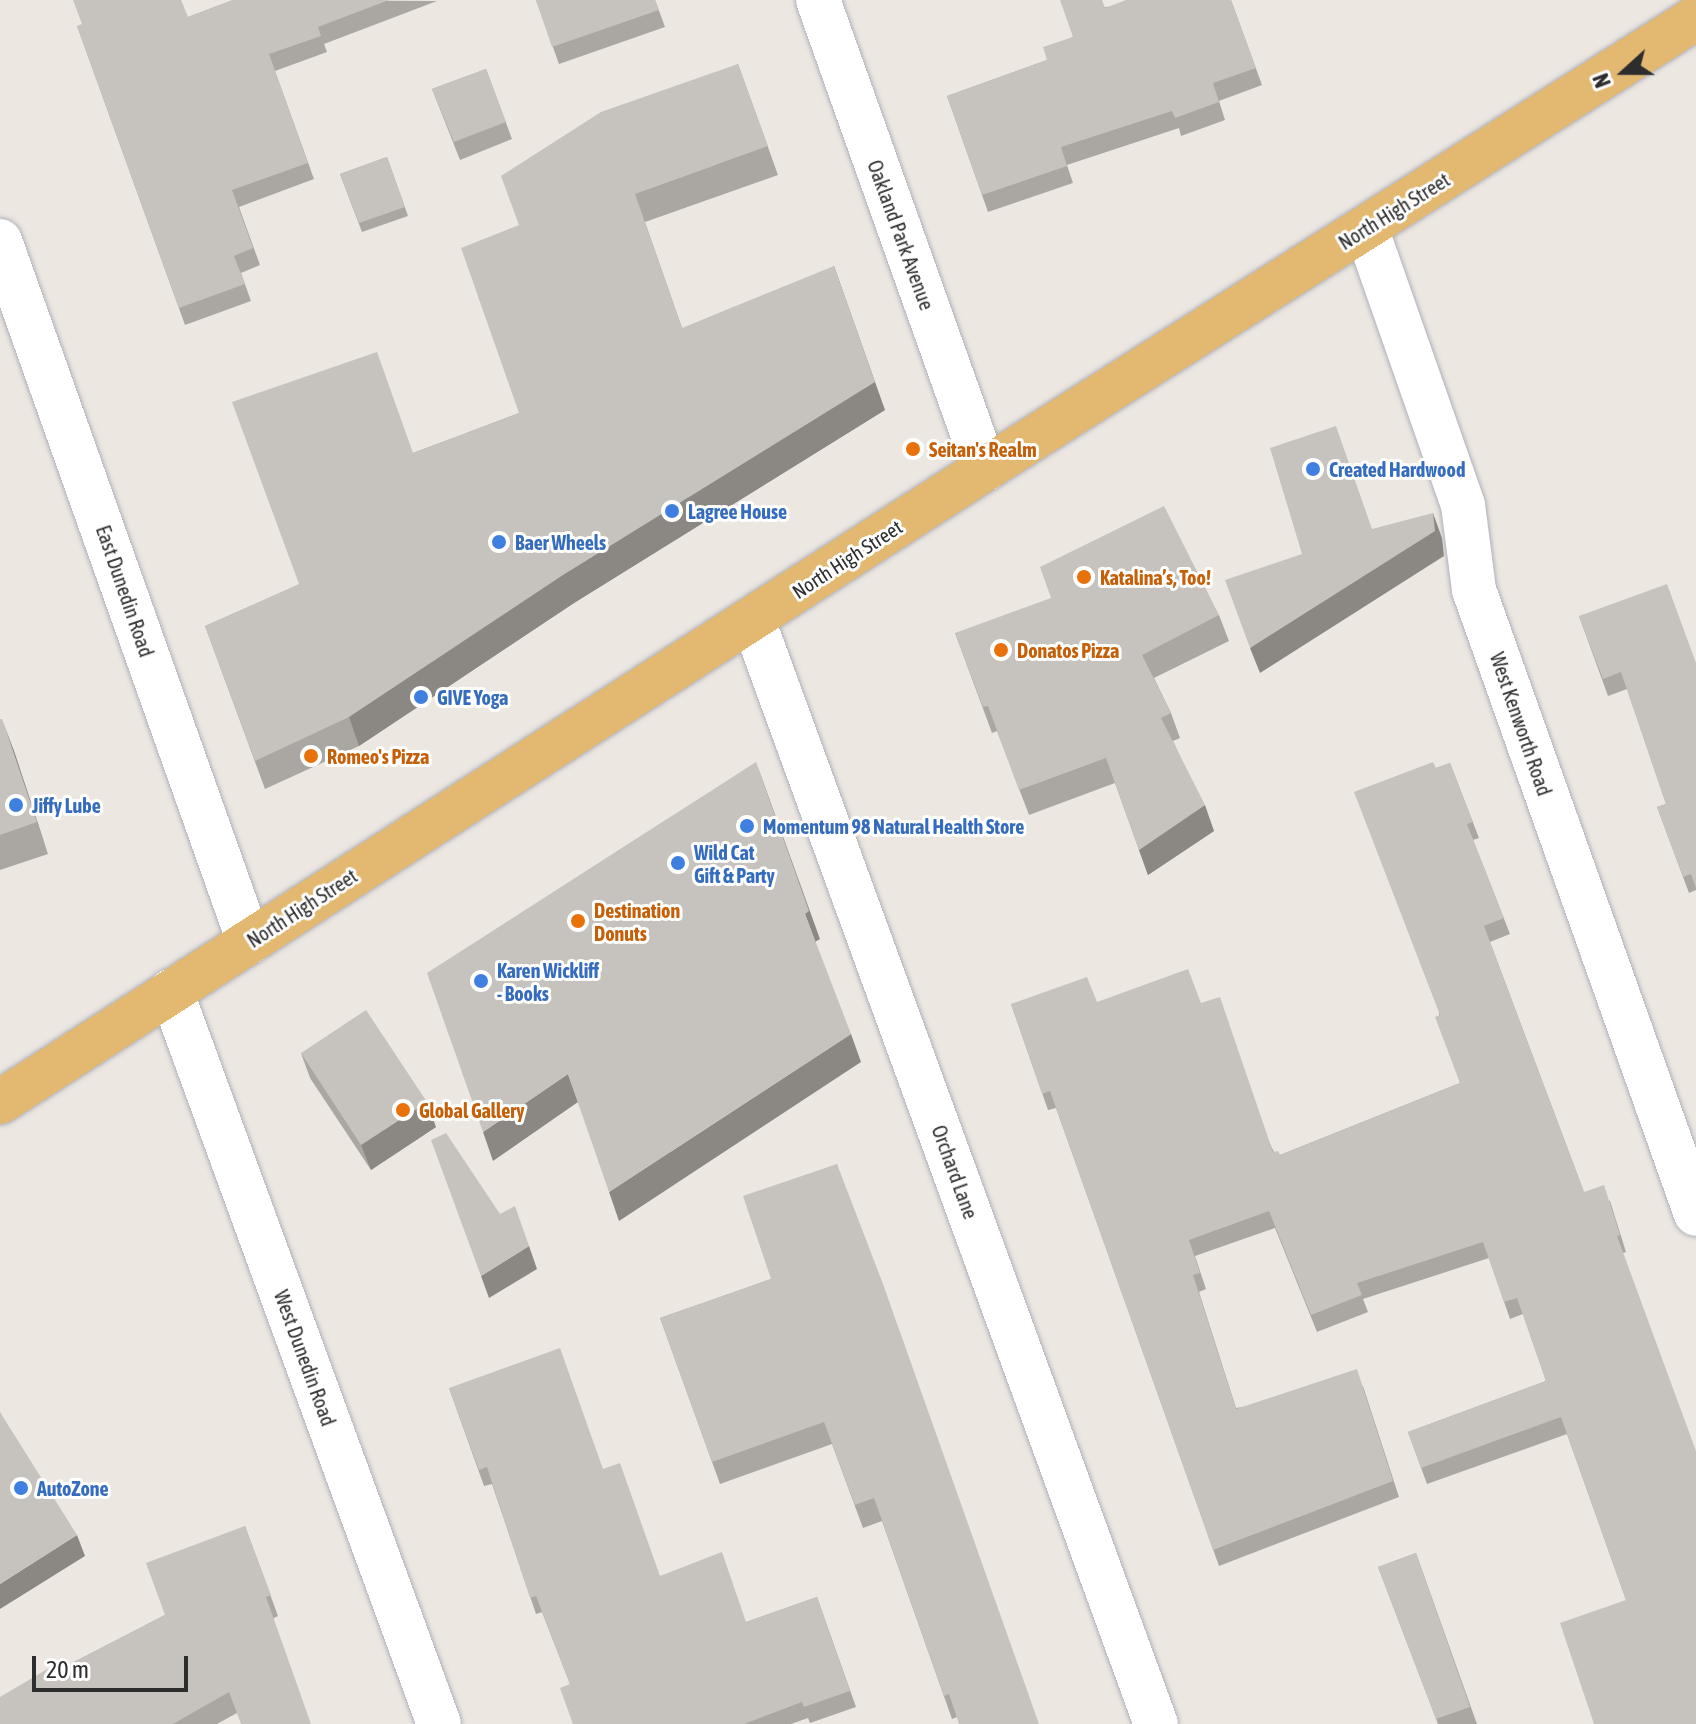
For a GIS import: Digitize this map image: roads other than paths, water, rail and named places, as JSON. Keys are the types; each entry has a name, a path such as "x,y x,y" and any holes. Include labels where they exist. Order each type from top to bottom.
{"main road":[{"name":"North High Street","path":"0,1102 985,469 1696,18"}],"street":[{"name":"Oakland Park Avenue","path":"818,0 985,469"},
{"name":"West Kenworth Road","path":"1366,228 1463,505 1474,590 1696,1214"},
{"name":"East Dunedin Road","path":"0,241 249,942"},
{"name":"Orchard Lane","path":"753,620 1156,1724"},
{"name":"West Dunedin Road","path":"171,991 439,1724"}],"place":[{"name":"Seitan's Realm","path":"913,449"},
{"name":"Created Hardwood","path":"1313,469"},
{"name":"Lagree House","path":"672,511"},
{"name":"Baer Wheels","path":"499,542"},
{"name":"Katalina’s, Too!","path":"1084,577"},
{"name":"Donatos Pizza","path":"1001,650"},
{"name":"GIVE Yoga","path":"421,697"},
{"name":"Romeo's Pizza","path":"311,756"},
{"name":"Jiffy Lube","path":"16,805"},
{"name":"Momentum 98 Natural Health Store","path":"747,826"},
{"name":"Wild Cat Gift & Party","path":"678,863"},
{"name":"Destination Donuts","path":"578,921"},
{"name":"Karen Wickliff - Books","path":"481,981"},
{"name":"Global Gallery","path":"403,1110"},
{"name":"AutoZone","path":"21,1488"}]}
